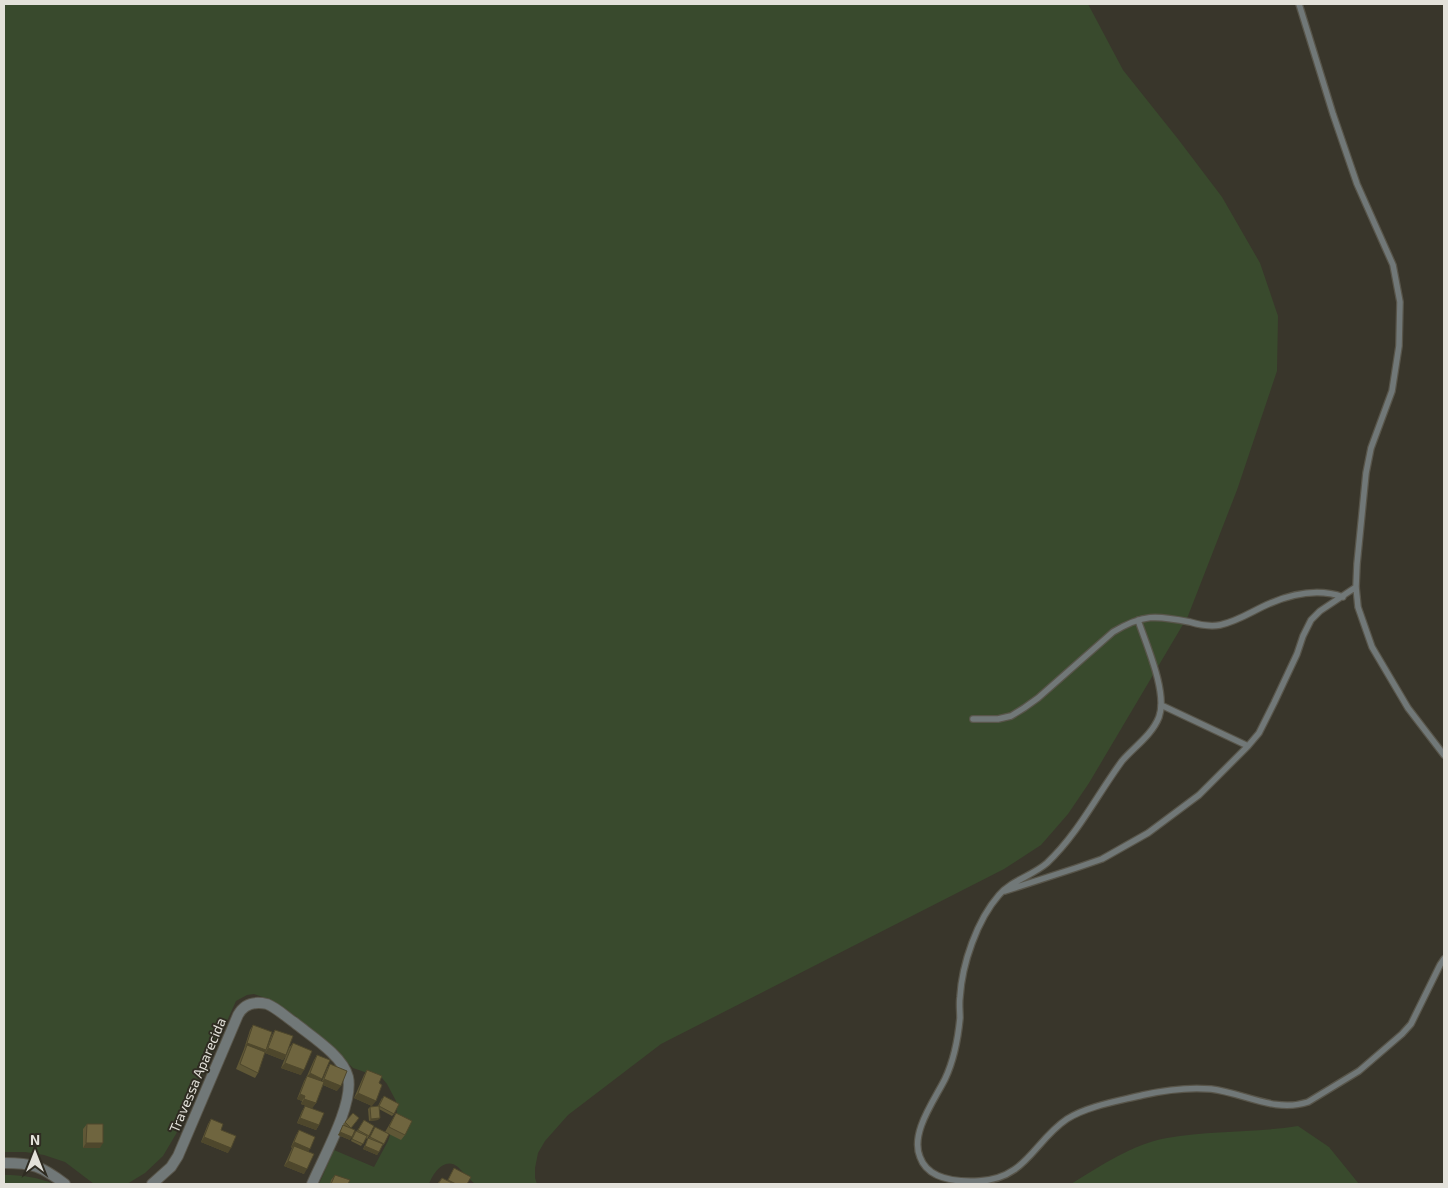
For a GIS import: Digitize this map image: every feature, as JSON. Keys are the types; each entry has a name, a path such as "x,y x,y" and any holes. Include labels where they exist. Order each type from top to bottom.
{"street":[{"name":"Travessa Aparecida","path":"152,1184 171,1167 178,1156 240,1010 246,1005 258,1003 267,1004 276,1009 324,1046 340,1063 348,1077 348,1093 345,1107 312,1184"},
{"path":"4,1163 33,1164 65,1184"}],"lane":[{"path":"1299,4 1357,184 1393,265 1400,302 1399,346 1392,391 1371,448 1366,473 1356,587 1358,607 1372,647 1408,708 1444,755"},
{"path":"1000,893 1102,859 1164,822 1199,795 1259,733 1311,620 1320,611 1356,587"},
{"path":"973,719 998,720 1011,716 1038,698 1114,632 1147,617 1163,617 1206,626 1220,625 1234,621 1278,600 1297,594 1317,592 1336,594 1343,597"},
{"path":"1138,620 1160,691 1161,705 1159,716 1152,730 1124,760 1060,850 1044,865 1014,882 1000,893 979,925 966,962 960,997 960,1017 950,1070 922,1124 918,1136 917,1144 921,1161 926,1168 956,1181 981,1181 1002,1177 1025,1162 1051,1133 1070,1117 1159,1092 1196,1088 1211,1089 1278,1106 1300,1105 1308,1102 1359,1071 1402,1034 1411,1024 1444,959"},
{"path":"1161,705 1248,746"}],"green space":[{"path":"4,4 1088,4 1123,70 1222,197 1260,263 1278,316 1277,371 1237,490 1188,616 1089,783 1068,814 1041,845 1004,869 661,1044 568,1115 545,1141 538,1153 535,1168 537,1184 475,1184 458,1167 449,1163 440,1167 433,1175 429,1184 319,1184 334,1150 374,1167 388,1141 397,1114 396,1101 382,1078 353,1068 320,1036 295,1016 268,999 254,994 247,995 236,1001 176,1134 163,1156 145,1173 127,1184 94,1184 65,1162 44,1155 25,1152 4,1152"},
{"path":"1298,1126 1329,1147 1359,1184 1071,1184 1117,1156 1154,1141 1183,1135"},
{"path":"4,1175 29,1177 54,1184 4,1184"}],"building":[{"path":"253,1025 272,1032 266,1050 247,1043"},
{"path":"275,1030 293,1036 286,1055 268,1048"},
{"path":"293,1043 312,1051 304,1070 285,1063"},
{"path":"247,1045 265,1052 258,1073 240,1064"},
{"path":"317,1055 330,1060 322,1079 310,1073"},
{"path":"330,1064 347,1071 341,1086 324,1079"},
{"path":"367,1070 382,1076 379,1083 382,1085 376,1101 358,1093"},
{"path":"307,1076 324,1082 316,1103 304,1099 305,1096 300,1094"},
{"path":"384,1096 399,1104 394,1114 379,1106"},
{"path":"305,1106 324,1113 319,1125 300,1118"},
{"path":"379,1106 380,1118 371,1119 370,1107"},
{"path":"353,1113 359,1118 351,1128 345,1122"},
{"path":"396,1113 412,1121 405,1135 389,1127"},
{"path":"211,1119 223,1124 221,1130 236,1136 231,1148 204,1137"},
{"path":"364,1120 374,1126 369,1136 358,1130"},
{"path":"87,1124 103,1124 103,1143 86,1143"},
{"path":"343,1125 355,1130 352,1137 340,1132"},
{"path":"375,1127 389,1134 384,1144 370,1137"},
{"path":"299,1130 315,1137 310,1149 294,1142"},
{"path":"356,1131 367,1136 363,1144 352,1139"},
{"path":"368,1138 383,1144 379,1152 365,1146"},
{"path":"294,1146 314,1154 307,1169 288,1161"},
{"path":"454,1168 471,1177 467,1184 456,1184 448,1180"},
{"path":"335,1175 350,1180 348,1184 331,1184"},
{"path":"442,1178 454,1184 438,1184"}]}
